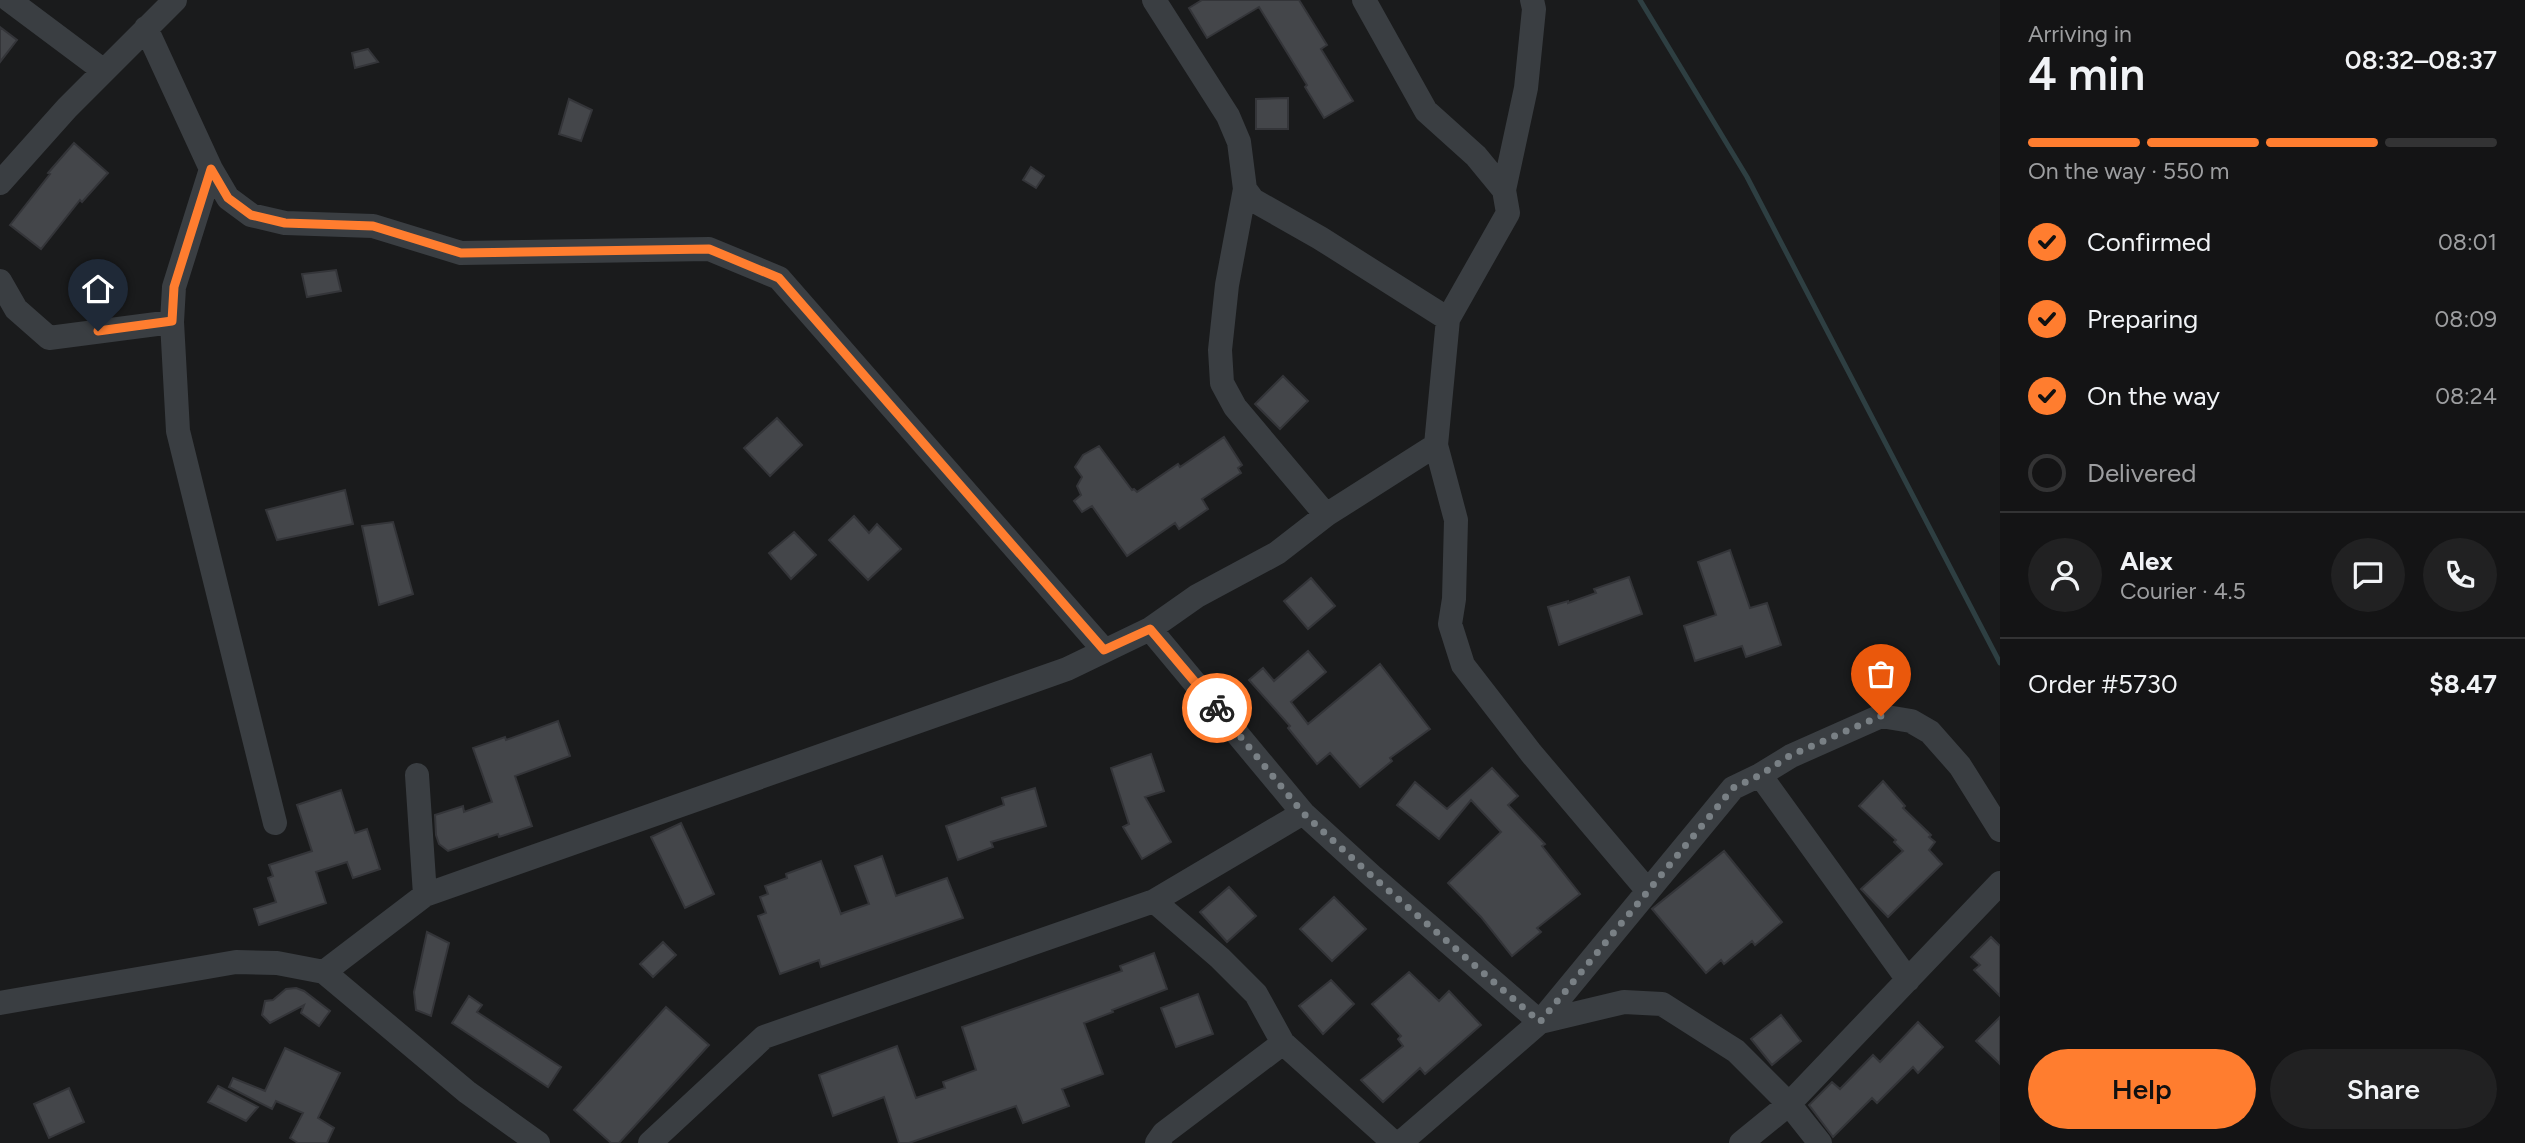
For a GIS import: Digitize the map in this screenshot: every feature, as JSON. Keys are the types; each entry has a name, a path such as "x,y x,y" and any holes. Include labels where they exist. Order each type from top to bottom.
{"street":[{"path":"9,0 104,71"},
{"path":"0,183 104,71 175,0"},
{"path":"1364,0 1426,111 1476,156 1504,190"},
{"path":"1532,0 1534,9 1526,88 1504,190 1508,214 1448,319 1436,444 1456,520 1454,599 1450,624 1462,664 1531,753 1648,891"},
{"path":"1157,1 1228,117 1239,142 1245,189 1220,350 1223,383 1236,407 1326,515"},
{"path":"146,28 211,169 228,198 251,215 285,223 373,226 461,253 709,249 779,278 1104,650"},
{"path":"211,169 174,287 172,321 178,431 275,824"},
{"path":"1245,189 1253,200 1320,238 1448,319"},
{"path":"0,281 16,309 49,338 172,321"},
{"path":"324,972 425,895 1068,669 1150,629 1197,596 1277,553 1326,515 1436,444"},
{"path":"1150,629 1303,813 1540,1022"},
{"path":"1400,1143 1540,1022 1733,788 1791,755 1881,716 1911,721 1930,733 1960,766 2000,830"},
{"path":"417,775 425,895"},
{"path":"1760,775 1908,980"},
{"path":"650,1143 764,1037 1154,901 1303,813"},
{"path":"1741,1143 1789,1104 2000,883"},
{"path":"1154,901 1220,958 1256,994 1283,1043 1394,1143"},
{"path":"0,1003 236,962 277,963 324,972 467,1092 538,1143"},
{"path":"1540,1022 1624,1002 1662,1004 1737,1051 1789,1104 1820,1143"},
{"path":"1157,1143 1164,1133 1283,1043"}],"building":[{"path":"1202,0 1299,0 1327,45 1321,49 1353,101 1324,118 1259,7 1207,38 1189,8"},
{"path":"0,27 17,40 0,62"},
{"path":"368,49 378,62 355,68 352,53"},
{"path":"1288,98 1288,129 1256,129 1256,99"},
{"path":"569,99 592,110 581,141 559,134"},
{"path":"74,143 108,173 82,202 80,200 41,249 10,225"},
{"path":"1031,167 1044,176 1036,188 1023,180"},
{"path":"336,270 341,291 307,297 302,274"},
{"path":"1283,376 1308,401 1280,429 1255,404"},
{"path":"777,418 802,445 770,476 744,448"},
{"path":"1224,437 1242,465 1238,468 1241,473 1202,499 1208,509 1179,529 1175,523 1127,556 1092,506 1082,512 1074,501 1081,495 1077,486 1082,477 1075,467 1083,455 1099,446 1132,490 1137,492"},
{"path":"345,490 353,524 277,540 266,510"},
{"path":"854,516 869,533 877,524 901,549 868,580 829,540"},
{"path":"393,522 413,594 379,605 362,526"},
{"path":"794,532 816,555 791,579 769,553"},
{"path":"1730,550 1750,608 1767,603 1781,645 1746,657 1742,646 1695,661 1684,626 1716,615 1698,562"},
{"path":"1629,577 1642,614 1559,645 1548,607 1596,593 1594,589"},
{"path":"1311,578 1335,606 1308,629 1284,601"},
{"path":"1308,651 1326,672 1291,702 1308,724 1380,664 1430,729 1390,758 1392,761 1360,787 1330,753 1317,764 1288,728 1290,726 1249,680 1263,668 1274,681"},
{"path":"558,721 570,756 515,776 532,826 448,851 439,844 435,815 463,806 464,812 492,802 473,748 505,737 506,740"},
{"path":"1151,754 1164,791 1145,797 1171,842 1142,859 1123,827 1129,824 1111,768"},
{"path":"1492,768 1518,796 1508,805 1545,844 1542,846 1580,894 1537,928 1541,932 1512,956 1481,917 1448,883 1501,832 1471,800 1439,839 1397,805 1415,782 1447,809"},
{"path":"1883,781 1905,806 1903,808 1931,835 1929,837 1935,842 1929,850 1942,864 1888,917 1861,889 1903,851 1894,842 1896,840 1859,806"},
{"path":"1035,788 1046,826 991,842 993,847 958,860 946,826 1004,805 1002,798"},
{"path":"341,790 355,833 367,829 380,869 353,878 347,862 316,872 326,903 259,925 254,909 276,902 268,878 273,876 269,865 312,851 297,805"},
{"path":"681,823 714,894 685,908 651,837"},
{"path":"1724,851 1782,922 1755,945 1752,941 1724,964 1721,960 1706,973 1652,909"},
{"path":"882,856 896,896 947,878 963,918 821,967 819,960 780,974 758,916 766,913 760,897 768,894 765,886 787,878 786,874 821,861 841,914 869,904 855,866"},
{"path":"1229,887 1256,916 1227,942 1200,912"},
{"path":"1334,897 1366,929 1332,961 1300,929"},
{"path":"427,932 449,943 431,1016 416,1010 414,992"},
{"path":"1991,937 2000,946 2000,996 1974,970 1980,965 1971,957"},
{"path":"663,942 676,955 653,977 640,964"},
{"path":"1154,953 1167,989 1084,1023 1103,1074 1062,1089 1069,1106 1023,1123 1016,1106 909,1143 899,1143 884,1097 833,1116 819,1075 897,1046 916,1098 945,1088 943,1082 976,1070 962,1027 1122,971 1120,966"},
{"path":"1409,972 1439,1001 1449,991 1481,1025 1425,1074 1420,1068 1383,1102 1361,1080 1403,1046 1398,1039 1401,1036 1372,1004"},
{"path":"1331,980 1354,1004 1323,1034 1299,1006"},
{"path":"296,988 330,1011 319,1026 301,1013 304,1005 270,1023 262,1015 265,1001 273,1000 286,989"},
{"path":"1198,994 1213,1034 1176,1047 1161,1008"},
{"path":"469,996 482,1005 477,1012 561,1067 548,1087 452,1023"},
{"path":"666,1007 709,1045 619,1143 611,1143 574,1110"},
{"path":"1781,1015 1801,1041 1772,1065 1751,1039"},
{"path":"2000,1017 2000,1064 1976,1041"},
{"path":"1918,1022 1943,1047 1918,1073 1913,1067 1877,1103 1872,1098 1833,1137 1809,1105 1832,1082 1840,1089 1873,1055 1880,1062"},
{"path":"285,1048 340,1073 318,1118 334,1128 327,1143 298,1143 290,1138 303,1113 276,1101 272,1109 229,1087 233,1078 265,1091"},
{"path":"218,1086 258,1107 246,1121 208,1102"},
{"path":"69,1088 84,1122 49,1138 34,1104"}],"waterway":[{"path":"1640,0 1747,177 2000,663"}],"way so far":[{"path":"1217,708 1303,813 1540,1022 1733,788 1791,755 1881,716"}],"route":[{"path":"98,331 172,321 174,287 211,169 228,198 251,215 285,223 373,226 461,253 709,249 779,278 1104,650 1150,629 1217,708"}]}
